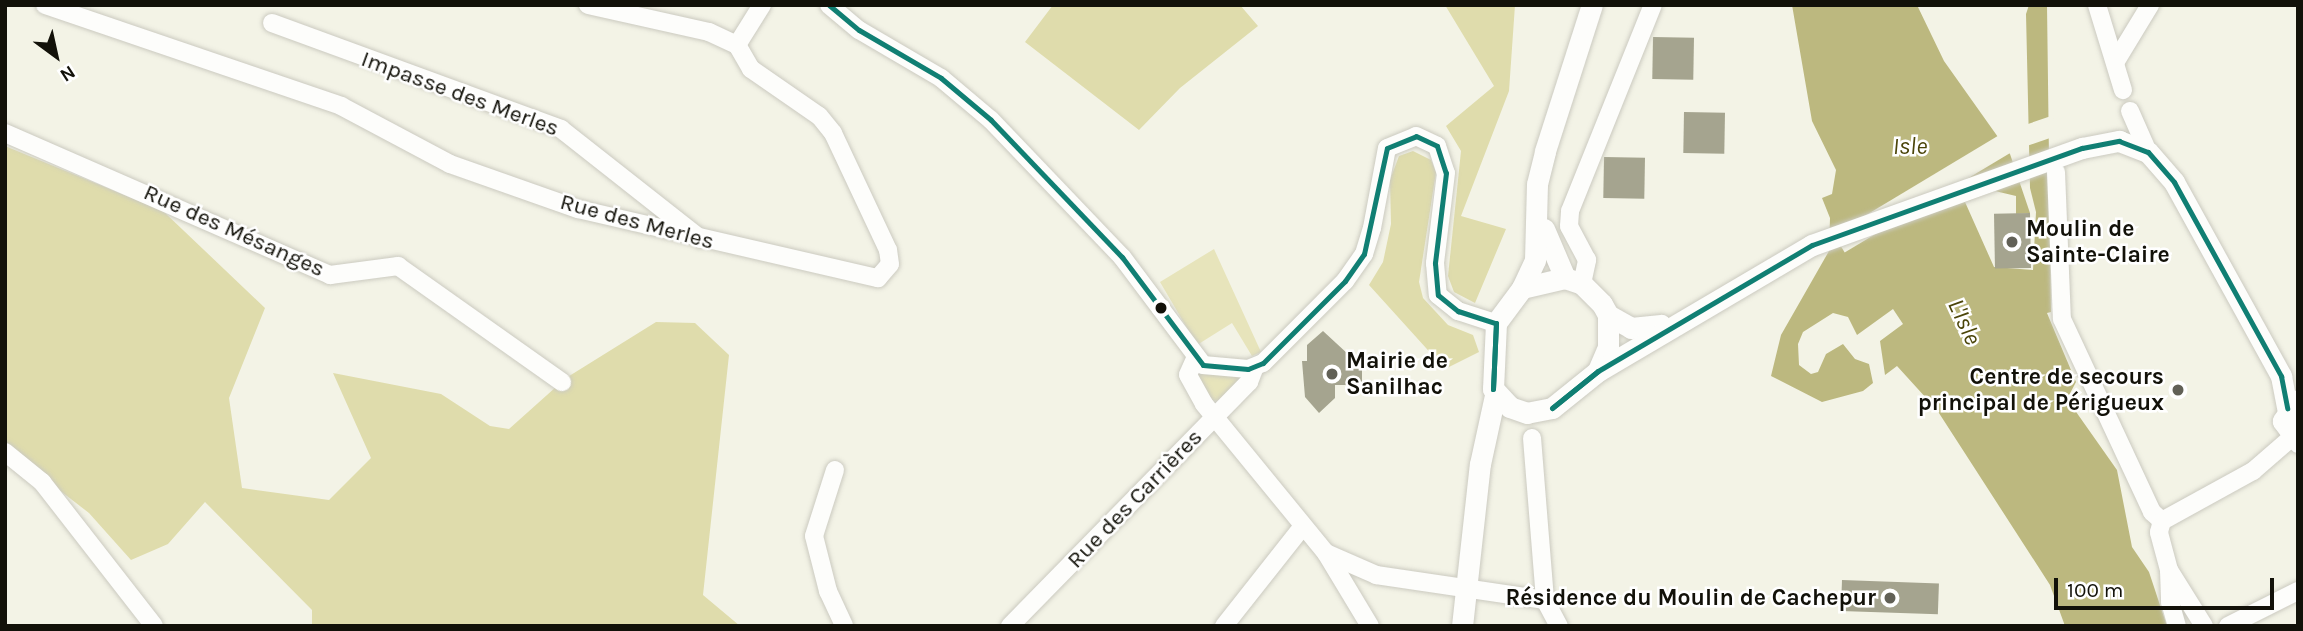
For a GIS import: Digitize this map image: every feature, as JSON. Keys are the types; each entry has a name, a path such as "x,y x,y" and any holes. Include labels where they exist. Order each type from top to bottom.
{"main road":[{"path":"1462,626 1480,464 1495,395 1491,371 1496,323 1522,288 1535,260 1537,184 1592,5"},
{"path":"1480,464 1499,434 1527,413 1552,408 1598,371 1770,266 1812,245 2082,148 2119,141 2148,152 2174,182 2294,400 2284,421 2294,440"},
{"path":"1537,184 1546,243 1574,281 1608,315 1640,329 1680,320"},
{"path":"1522,288 1574,281"},
{"path":"1598,371 1608,347 1608,315"},
{"path":"1495,395 1527,413"}],"street":[{"name":"Rue des Merles","path":"45,5 341,106 450,164 611,219 871,279 890,264 882,234 833,133 819,116 751,69 737,45"},
{"path":"588,5 709,32 737,45 762,5"},
{"path":"829,5 859,30 941,78 990,120 1122,257 1195,359 1223,369 1254,369"},
{"path":"1574,281 1588,270 1569,226 1573,201 1653,5"},
{"path":"2097,5 2123,90"},
{"path":"2116,61 2150,5"},
{"name":"Impasse des Merles","path":"272,23 561,129 701,239"},
{"path":"2130,111 2148,152"},
{"name":"Rue des Mésanges","path":"5,133 330,275 398,266 562,382"},
{"name":"Rue des Carrières","path":"1010,626 1249,382 1254,369 1321,307 1364,254 1378,203 1381,164 1387,148 1402,138 1430,139 1443,158 1434,279 1438,295 1458,312 1496,323"},
{"path":"2056,172 2062,319 2152,512 2162,521"},
{"path":"1195,359 1188,374 1214,418 1326,553 1370,626"},
{"path":"1532,438 1545,600 1559,626"},
{"path":"2178,626 2170,602 2169,570 2159,532 2162,521 2272,459 2294,440"},
{"path":"5,452 42,482 155,626"},
{"path":"835,470 814,536 828,591 844,626"},
{"path":"1224,626 1303,526"},
{"path":"1326,553 1366,573 1467,586 1545,600"},
{"path":"2169,570 2204,626"},
{"path":"2228,626 2298,591"}],"shaded area":[{"path":"1053,5 1240,5 1258,26 1180,88 1139,130 1025,42"},
{"path":"1445,5 1515,5 1509,91 1461,216 1506,229 1475,303 1454,292 1448,276 1461,151 1446,126 1494,86"},
{"path":"5,146 163,211 265,308 229,398 242,488 329,500 371,458 333,373 441,394 490,426 509,429 566,378 656,322 695,323 729,355 703,595 740,626 312,626 312,610 205,502 168,544 131,560 89,513 5,448"},
{"path":"1413,151 1431,160 1436,172 1419,282 1423,298 1448,325 1473,335 1479,352 1445,369 1369,285 1383,262 1391,224 1390,180 1399,156"},
{"path":"1214,249 1261,352 1252,356 1232,323 1197,345 1160,282"},
{"path":"1197,374 1242,376 1242,383 1224,401 1208,400"}],"water":[{"name":"Isle","path":"1792,5 1917,5 1944,61 2010,154 2030,213 2016,214 2016,196 1995,191 1965,202 1994,267 2033,270 2036,212 2030,188 2026,14 2029,5 2047,5 2051,312 2047,313 2076,382 2067,399 2117,470 2132,547 2149,572 2167,626 2065,626 2050,585 1937,410 1897,366 1885,375 1880,341 1903,324 1893,309 1857,335 1848,317 1833,313 1803,332 1798,344 1799,365 1811,374 1818,372 1826,354 1843,344 1855,359 1869,364 1873,383 1863,391 1822,402 1771,376 1781,335 1829,251 1830,218 1822,198 1832,194 1836,170 1812,121"}],"pier":[{"path":"2054,115 2053,137 2024,147 2025,125"},
{"path":"2001,134 2012,152 1845,252 1834,234"}],"building":[{"path":"1653,37 1694,38 1693,80 1652,79"},
{"path":"1684,112 1725,113 1724,154 1683,153"},
{"path":"1604,157 1645,158 1644,199 1603,198"},
{"name":"Moulin de Sainte-Claire","path":"2030,213 2031,268 1995,269 1994,214"},
{"name":"Mairie de Sanilhac","path":"1323,331 1362,367 1362,385 1335,385 1335,398 1319,413 1305,397 1302,361 1307,361 1307,345"},
{"name":"Résidence du Moulin de Cachepur","path":"1842,580 1939,583 1938,614 1841,611"}],"transit line":[{"path":"829,5 859,30 941,78 991,120 1122,257 1203,365 1248,369 1263,363 1345,281 1364,254 1387,148 1416,136 1437,146 1446,173 1435,263 1438,295 1458,311 1496,323"},
{"path":"1598,371 1812,245 2082,148 2119,141 2148,152 2174,182 2281,376 2287,408"},
{"path":"1493,389 1496,323"},
{"path":"1493,389 1496,323"},
{"path":"1552,408 1598,371"},
{"path":"1552,408 1598,371"}],"place":[{"name":"Moulin de Sainte-Claire","path":"2012,242"},
{"name":"Mairie de Sanilhac","path":"1332,374"},
{"name":"Centre de secours principal de Périgueux","path":"2178,390"},
{"name":"Résidence du Moulin de Cachepur","path":"1890,598"}],"water label":[{"name":"L'Isle","path":"1964,322"}]}
